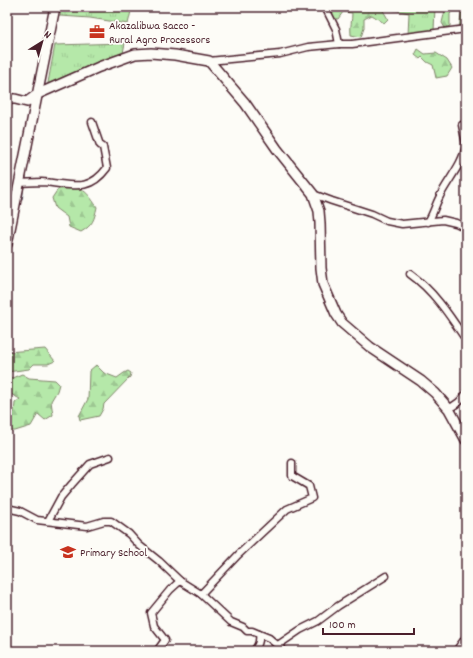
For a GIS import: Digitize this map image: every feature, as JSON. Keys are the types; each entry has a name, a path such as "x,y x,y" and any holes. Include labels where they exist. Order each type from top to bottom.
{"street":[{"path":"7,244 55,7"},
{"path":"324,7 336,29 339,44"},
{"path":"7,99 27,102 38,94 99,67 127,56 141,53 175,55 209,61 280,54 308,47 352,44 466,29"},
{"path":"209,61 243,100 277,149 313,194 319,211 323,284 336,314 342,323 370,347 435,393 449,409 466,440"},
{"path":"19,183 42,182 86,185 101,176 107,168 106,160 103,147 100,145 92,122"},
{"path":"428,222 434,212 438,199 465,154 466,145 462,125"},
{"path":"313,194 372,214 387,221 402,224 443,220 456,223 466,228"},
{"path":"410,274 422,283 450,314 466,340"},
{"path":"449,409 459,402 466,394"},
{"path":"48,521 61,496 90,464 110,457"},
{"path":"201,594 238,555 287,509 312,498 309,486 292,476 292,463"},
{"path":"7,508 20,510 37,520 87,526 104,521 111,521 129,534 139,545 180,581 201,594 231,622 243,627 247,631 252,631 269,638 284,651"},
{"path":"278,645 300,630 318,621 338,606 386,576"},
{"path":"157,651 164,640 154,626 151,613 160,601 180,581"},
{"path":"253,651 256,649 259,639 258,634"},
{"path":"456,651 466,637"}],"green space":[{"path":"61,7 132,7 128,24 90,18 60,16"},
{"path":"329,7 381,7 388,19 384,23 372,15 364,19 364,28 361,37 351,35 352,13 343,12 338,19 331,18"},
{"path":"381,7 435,7 434,31 408,35 409,13"},
{"path":"442,7 462,7 461,11 454,9 450,14 450,26 445,28 442,23 445,10"},
{"path":"462,7 466,7 466,28 459,29"},
{"path":"125,43 122,58 47,88 55,45"},
{"path":"418,49 425,54 436,53 447,60 452,68 447,76 436,78 433,65 422,57 420,59 415,55"},
{"path":"73,188 82,190 89,195 97,207 92,222 81,232 69,227 67,217 55,208 52,198 58,189"},
{"path":"45,349 55,361 48,364 34,364 29,369 7,372 7,352"},
{"path":"96,365 104,373 117,378 128,371 131,373 130,377 104,404 99,416 80,420 79,416 88,399 89,371"},
{"path":"22,374 29,378 55,380 59,384 51,401 53,415 45,420 38,414 31,426 15,431 7,431 7,412 14,413 15,403 20,399 7,392 7,375 12,378"}],"waterway":[{"path":"30,154 32,144"},
{"path":"25,182 26,171"},
{"path":"22,198 23,189"}],"place":[{"name":"Akazalibwa Sacco - Rural Agro Processors","path":"97,32"},
{"name":"Primary School","path":"68,552"}]}
